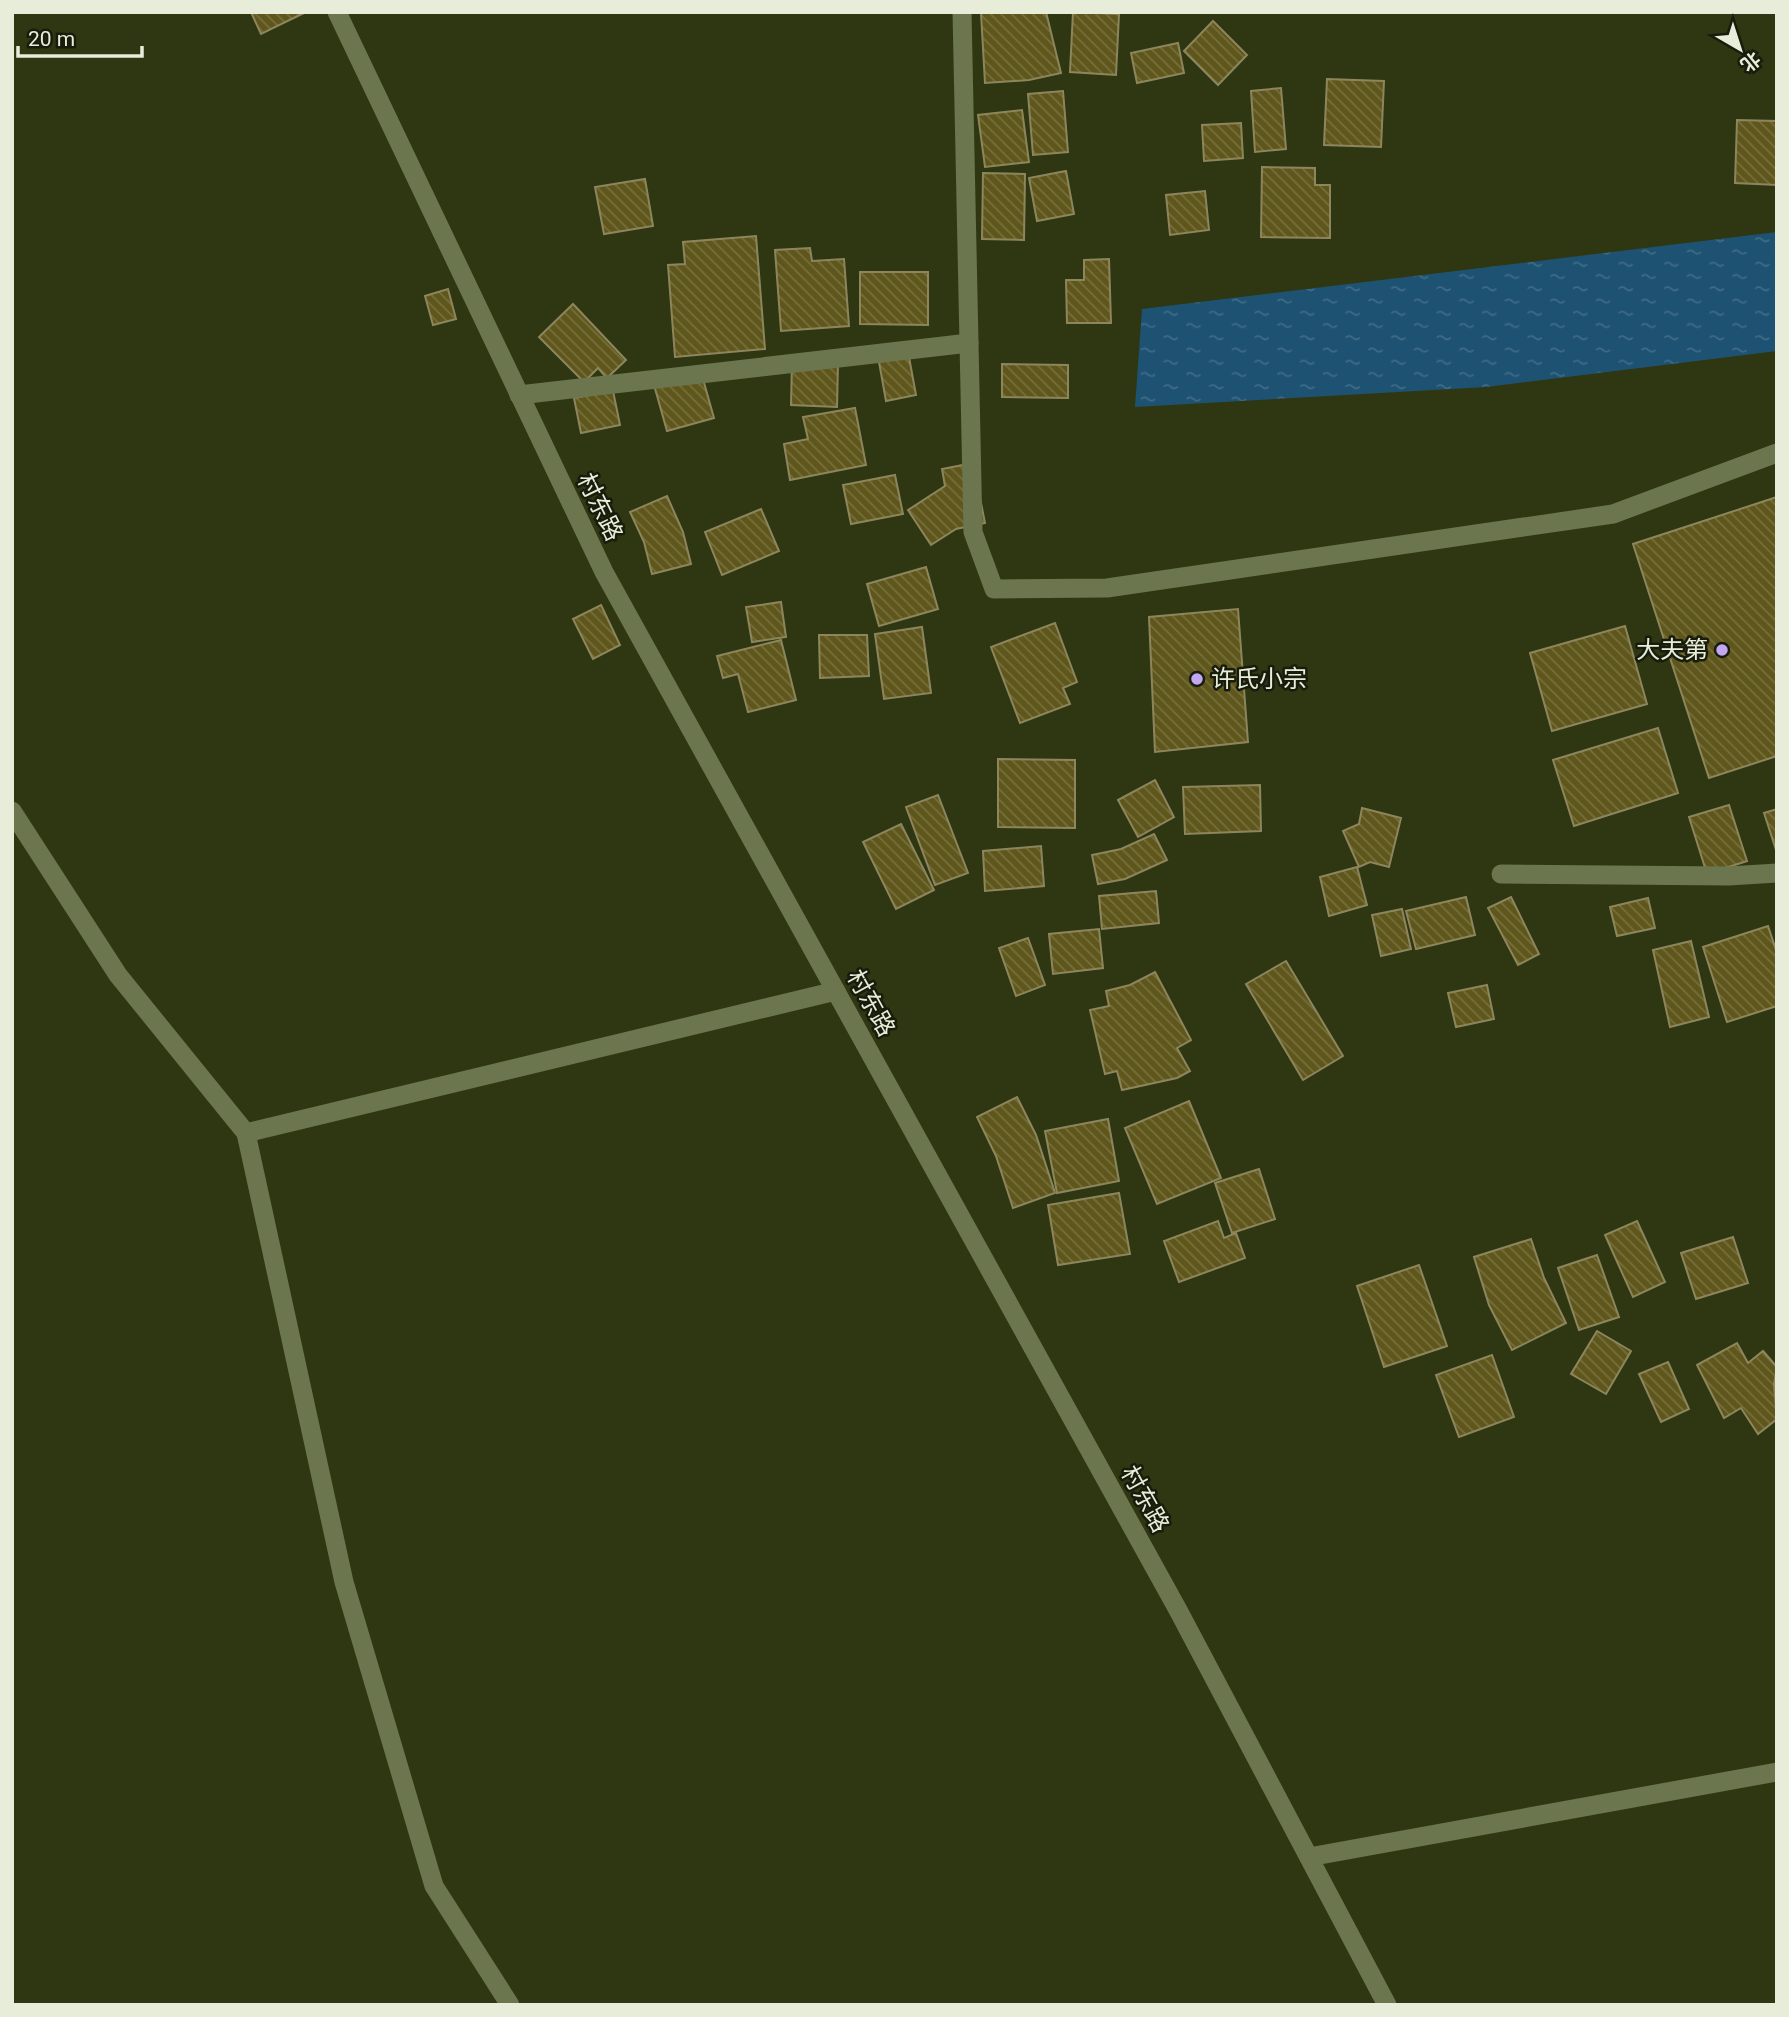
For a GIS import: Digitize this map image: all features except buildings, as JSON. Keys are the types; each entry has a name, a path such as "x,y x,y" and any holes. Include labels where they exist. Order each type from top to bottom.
{"street":[{"name":"村东路","path":"337,12 604,572 1172,1598 1387,2005"},
{"path":"962,12 973,532 994,589 1107,588 1614,514 1777,453"},
{"path":"519,395 969,343"},
{"path":"12,811 118,975 246,1133 344,1582 430,1873 434,1886 510,2005"},
{"path":"1502,874 1729,876 1777,873"},
{"path":"246,1133 836,991"},
{"path":"1309,1857 1777,1772"}],"water":[{"path":"1777,232 1777,351 1486,387 1135,407 1142,309"}],"place":[{"name":"大夫第","path":"1722,650"},
{"name":"许氏小宗","path":"1197,679"}]}
